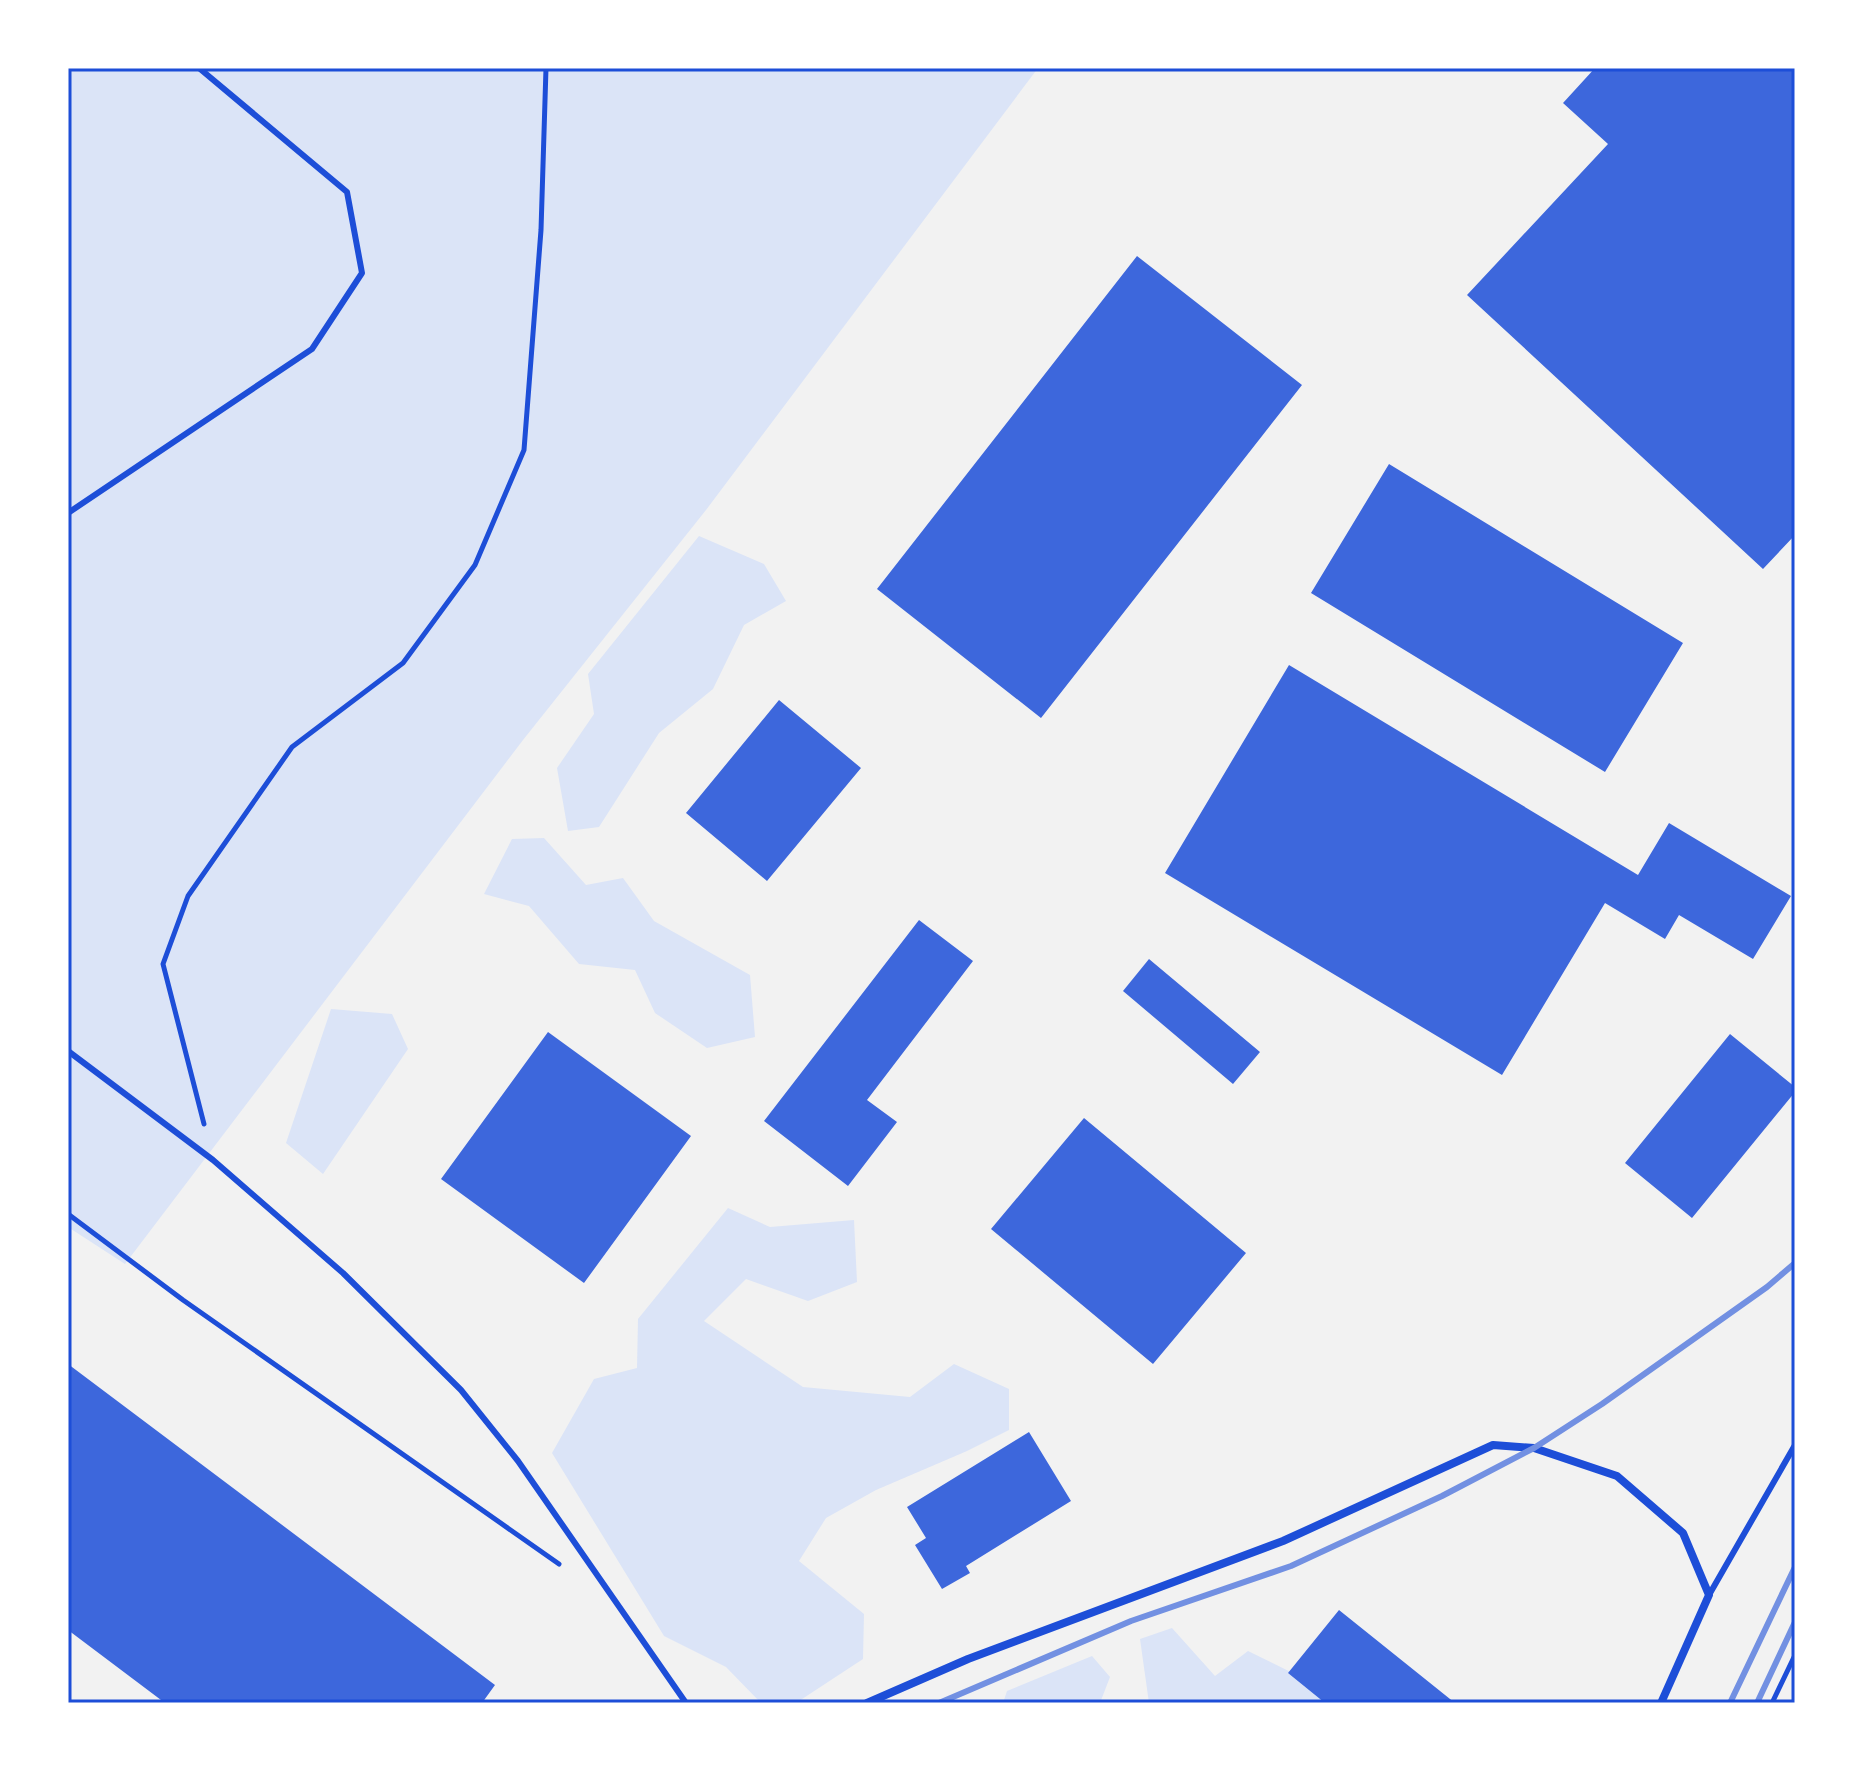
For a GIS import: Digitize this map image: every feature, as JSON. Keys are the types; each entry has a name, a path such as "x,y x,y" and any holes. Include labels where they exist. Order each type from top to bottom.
{"street":[{"path":"867,1703 968,1659 1283,1541 1493,1445 1534,1448 1617,1476 1683,1533 1709,1595 1661,1703"}],"lane":[{"path":"68,513 312,349 362,273 347,192 199,68"},
{"path":"68,1051 213,1160 343,1273 461,1390 518,1461 686,1703"},
{"path":"1709,1595 1795,1445"}],"path":[{"path":"213,1160 163,964 188,896 292,747 403,663 475,565 524,450 541,230 546,68"},
{"path":"68,1214 183,1300 567,1569"},
{"path":"1772,1703 1795,1655"}],"shaded area":[{"path":"68,68 1038,68 706,510 523,740 125,1264 68,1227"},
{"path":"699,536 764,564 786,601 744,625 713,689 659,733 599,827 568,831 557,768 594,714 588,674"},
{"path":"544,838 586,885 623,878 654,921 750,975 755,1037 707,1048 655,1013 635,970 579,964 529,906 484,894 512,839"},
{"path":"331,1009 392,1014 408,1049 323,1174 286,1143"},
{"path":"728,1208 770,1227 854,1220 857,1282 808,1301 746,1279 704,1321 803,1387 910,1397 954,1364 1009,1389 1009,1430 876,1490 826,1518 799,1561 864,1614 863,1659 796,1703 761,1703 726,1667 664,1636 552,1453 594,1379 637,1368 638,1319"},
{"path":"1172,1628 1215,1676 1248,1651 1315,1684 1333,1703 1149,1703 1140,1639"},
{"path":"1092,1656 1110,1677 1100,1703 1003,1703 1007,1691"}],"building":[{"path":"1595,68 1795,68 1795,535 1763,569 1467,295 1608,144 1563,103"},
{"path":"1137,256 1302,385 1041,718 877,589"},
{"path":"1389,464 1683,643 1605,772 1311,593"},
{"path":"1289,665 1638,875 1669,823 1791,896 1753,959 1679,915 1665,939 1605,903 1502,1075 1165,873"},
{"path":"779,700 861,768 767,881 686,813"},
{"path":"919,920 973,961 867,1100 897,1122 848,1186 764,1121"},
{"path":"1149,959 1260,1052 1233,1084 1123,991"},
{"path":"548,1032 691,1136 584,1283 441,1179"},
{"path":"1730,1034 1795,1087 1795,1092 1692,1218 1625,1163"},
{"path":"1084,1118 1246,1253 1153,1364 991,1229"},
{"path":"68,1364 495,1685 482,1703 165,1703 68,1630"},
{"path":"1029,1432 1071,1501 966,1566 970,1573 942,1589 915,1545 926,1538 907,1507"},
{"path":"1339,1610 1455,1703 1325,1703 1288,1673"}],"railway":[{"path":"939,1703 1131,1621 1291,1566 1442,1496 1534,1448 1602,1404 1767,1287 1795,1263"},
{"path":"1730,1703 1795,1567"},
{"path":"1757,1703 1795,1622"}]}
